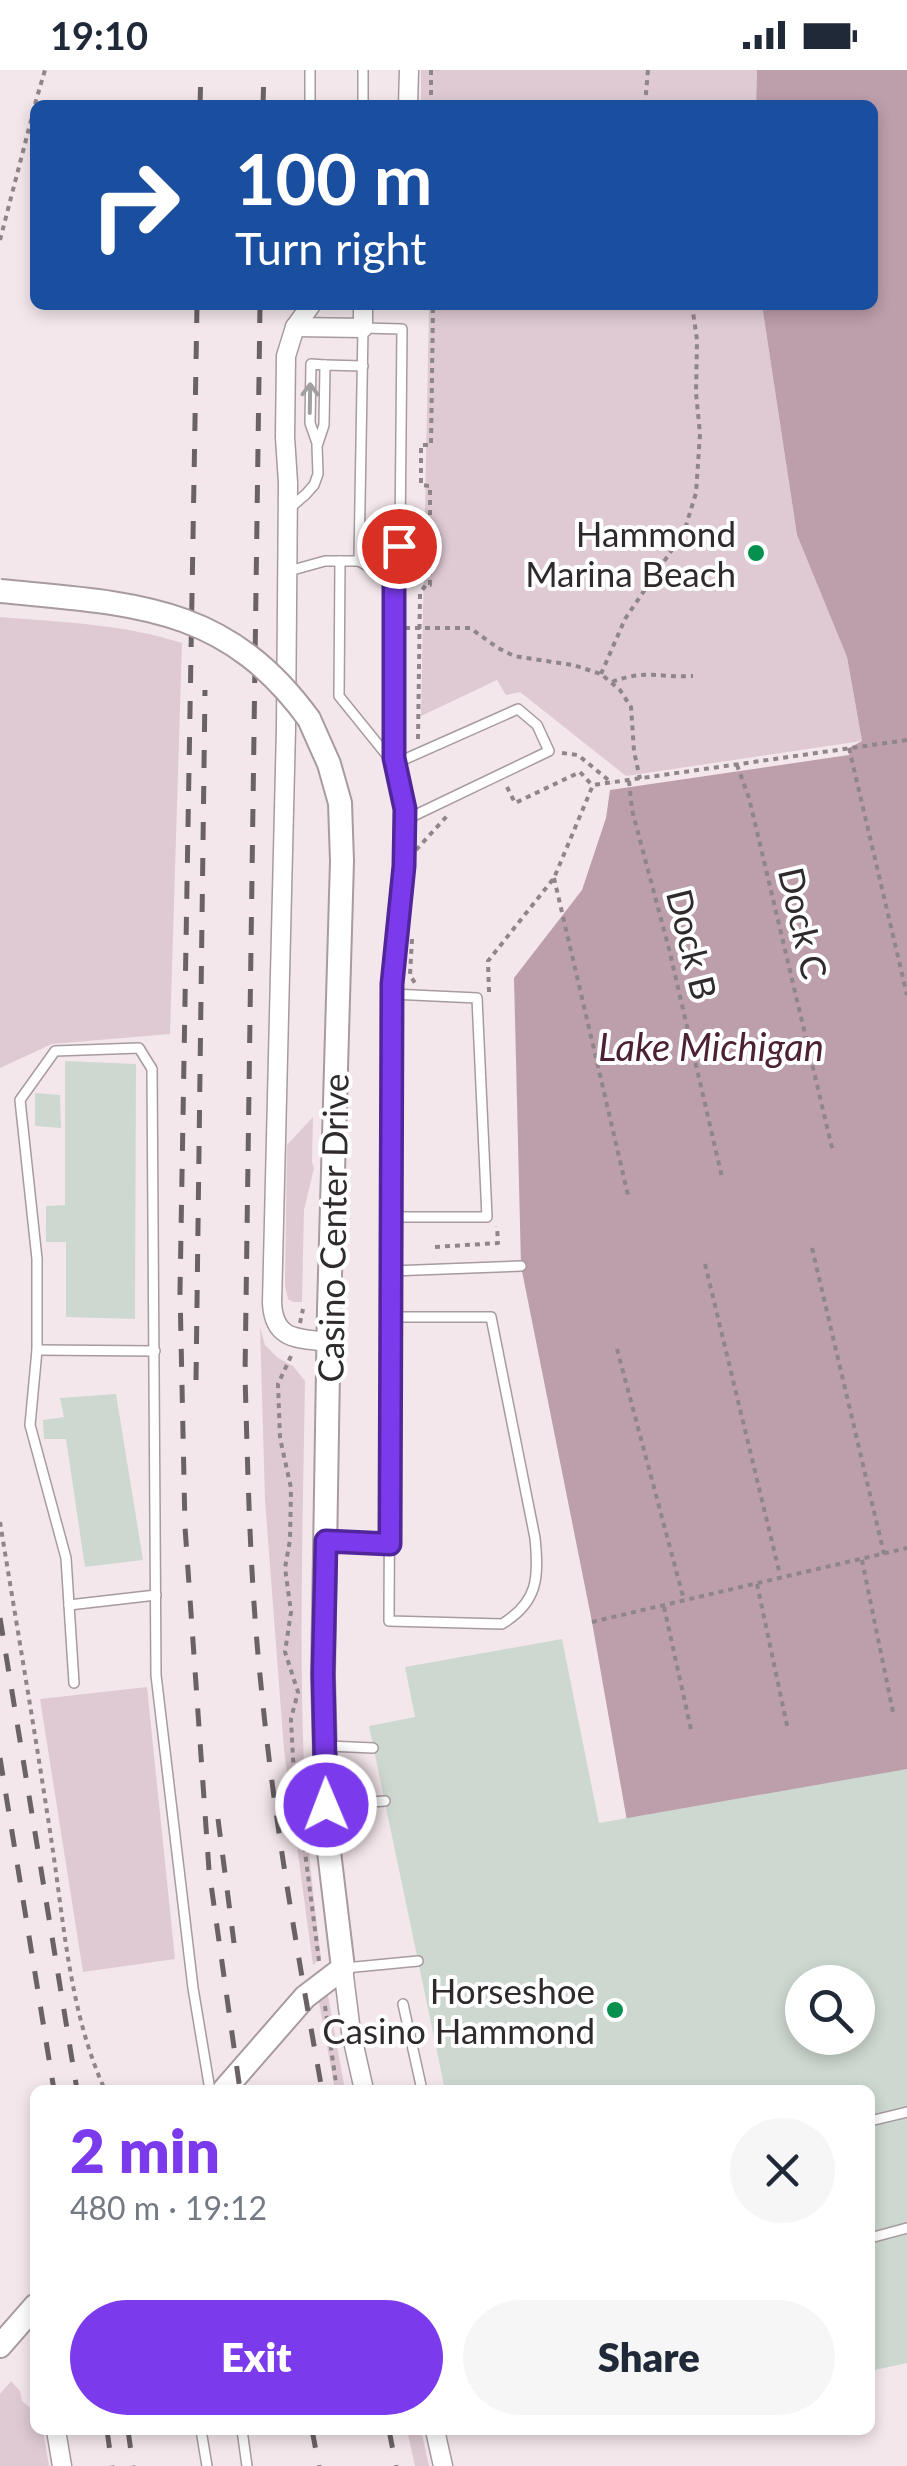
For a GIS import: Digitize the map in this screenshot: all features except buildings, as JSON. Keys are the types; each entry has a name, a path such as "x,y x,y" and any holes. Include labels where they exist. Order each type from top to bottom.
{"street":[{"path":"408,100 409,70"},
{"path":"329,1342 281,1332 272,1303 282,924 288,509 286,356 303,313 363,328 363,310"},
{"name":"Casino Center Drive","path":"0,591 164,612 224,638 267,670 308,719 329,764 340,803 342,860 323,1674 327,1835 342,1968 363,2085"},
{"path":"228,2085 306,1997 342,1968"},
{"path":"0,2346 30,2320"},
{"path":"57,2435 62,2466"},
{"path":"436,2435 443,2466"}],"lane":[{"path":"310,70 310,100"},
{"path":"363,70 363,100"},
{"path":"360,561 363,328 402,330 399,546 394,582 394,764 405,809 392,994 390,1317 390,1544 389,1622 502,1624 524,1607 534,1588 537,1561 492,1317 390,1317"},
{"path":"288,509 314,485 318,474 318,446 324,426 324,365 362,366"},
{"path":"340,561 338,696 394,764"},
{"path":"287,572 317,562 360,561 394,582"},
{"path":"394,764 518,709 537,725 548,751 404,820"},
{"path":"391,1217 488,1217 477,998 392,994"},
{"path":"74,1684 66,1558 30,1425 37,1350 37,1259 20,1100 55,1052 139,1048 152,1069 156,1675 209,2085"},
{"path":"391,1271 520,1266"},
{"path":"37,1350 155,1351"},
{"path":"326,1541 390,1544"},
{"path":"69,1605 156,1595"},
{"path":"325,1746 374,1748"},
{"path":"326,1805 384,1801"},
{"path":"342,1968 418,1961"},
{"path":"404,2004 421,2085"},
{"path":"875,2120 907,2112"},
{"path":"875,2237 907,2228"},
{"path":"202,2435 207,2466"},
{"path":"243,2435 247,2466"}],"path":[{"path":"36,100 45,70"},
{"path":"431,70 431,100"},
{"path":"645,100 648,70"},
{"path":"0,240 30,124"},
{"path":"418,754 420,593 430,585 430,486 420,485 421,445 431,445 433,310"},
{"path":"601,674 625,620 684,532 696,493 700,454 698,340 693,310"},
{"path":"399,546 430,547"},
{"path":"396,567 430,568"},
{"path":"394,628 470,628 514,656 601,674 626,698 633,715 640,779"},
{"path":"612,682 637,674 693,676"},
{"path":"593,785 907,740"},
{"path":"849,748 907,996"},
{"path":"548,751 578,755 612,782"},
{"name":"Dock C","path":"737,765 749,798 833,1152"},
{"path":"506,785 515,803 580,772 593,785"},
{"name":"Dock B","path":"630,781 632,810 722,1177"},
{"path":"490,1006 488,961 554,878 593,785"},
{"path":"416,850 453,810"},
{"path":"554,878 628,1195"},
{"path":"412,939 410,975 416,984"},
{"path":"435,1247 498,1242 497,1223"},
{"path":"812,1248 884,1554"},
{"path":"705,1264 781,1578"},
{"path":"616,1349 684,1600"},
{"path":"289,1362 278,1384 280,1438 292,1488 285,1568 291,1612 285,1652 298,1692 291,1720 293,1760 319,1958"},
{"path":"0,1522 73,1984 88,2048 103,2085"},
{"path":"592,1622 907,1548"},
{"path":"862,1559 893,1712"},
{"path":"757,1583 788,1730"},
{"path":"664,1605 692,1734"},
{"path":"324,2000 336,2085"}],"shaded area":[{"path":"421,70 757,70 756,100 421,100"},
{"path":"429,310 763,310 797,535 847,657 862,741 626,776 520,692 506,695 497,680 421,716"},
{"path":"0,617 115,628 182,643 170,1034 52,1044 0,1068"},
{"path":"313,1117 314,1168 304,1210 302,1302 293,1302 288,1299 285,1286 287,1145"},
{"path":"260,1327 265,1345 293,1366 305,1381 303,1720 308,1840 321,1958 313,1965 284,1750 265,1500"},
{"path":"147,1687 175,1959 83,1972 40,1699"},
{"path":"328,1996 344,2085 334,2085 318,1997"},
{"path":"11,2381 20,2391 22,2401 30,2408 30,2435 44,2435 49,2466 0,2466 0,2394"},
{"path":"408,2435 422,2435 429,2466 415,2466"}],"water":[{"name":"Lake Michigan","path":"757,70 907,70 907,2101 875,2091 875,2085 687,2085 627,1821 521,1266 514,978 582,890 606,818 610,790 849,755 849,748 862,741 847,657 797,535 763,310 878,310 878,100 756,100"}],"railway":[{"path":"200,100 201,70"},
{"path":"263,100 264,70"},
{"path":"197,310 180,1291 185,1527 209,1870 239,2085"},
{"path":"260,310 245,1375 248,1491 266,1736 321,2085"},
{"path":"196,1380 205,690"},
{"path":"0,1618 76,2085"},
{"path":"0,1758 53,2085"},
{"path":"218,1819 234,1943"},
{"path":"108,2435 112,2466"},
{"path":"129,2435 133,2466"},
{"path":"313,2435 319,2466"},
{"path":"390,2435 396,2466"}],"place":[{"name":"Hammond Marina Beach","path":"756,553"},
{"name":"Horseshoe Casino Hammond","path":"615,2010"}],"route":[{"path":"326,1805 326,1541 390,1544 392,984 404,866 405,809 394,758 394,582 399,546"}]}
